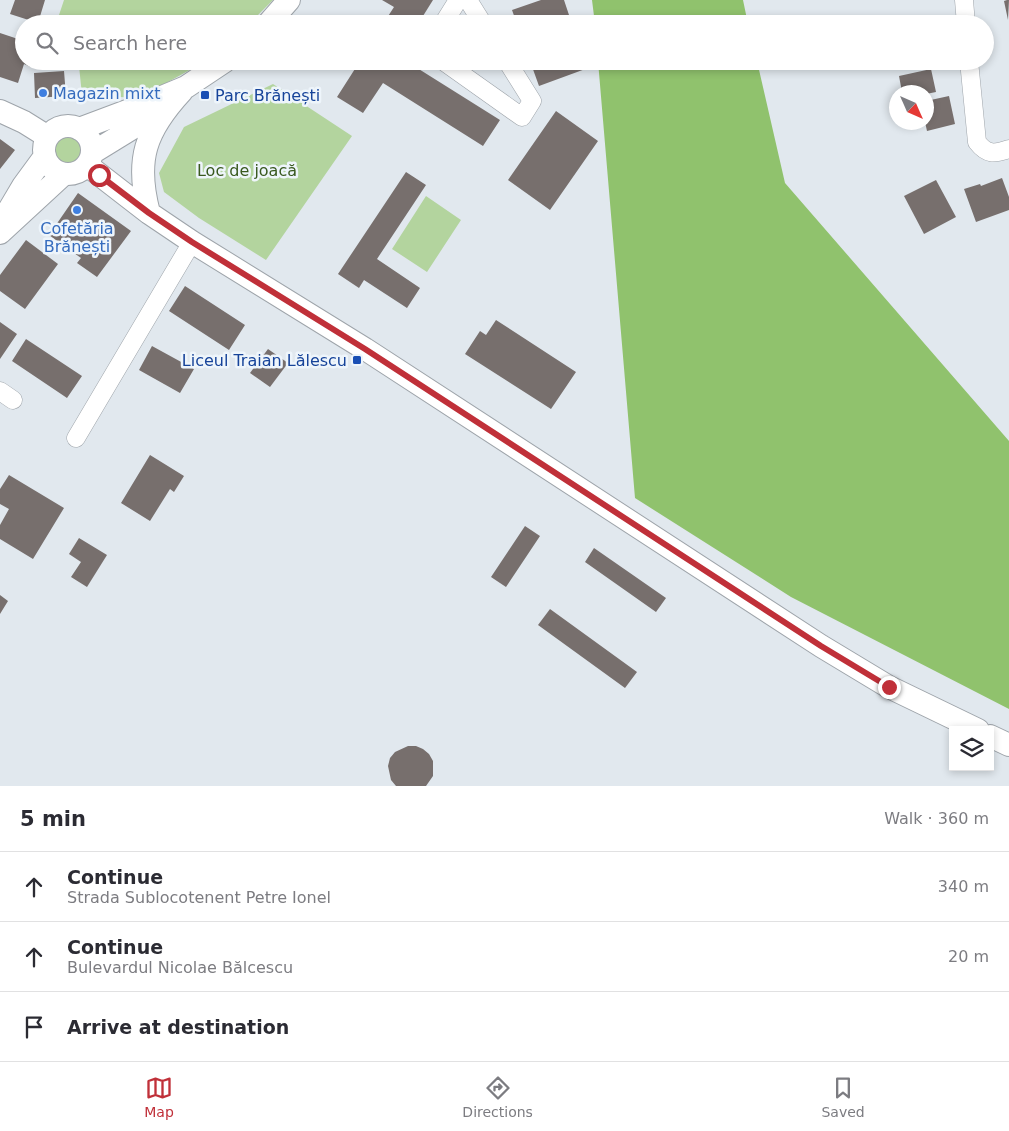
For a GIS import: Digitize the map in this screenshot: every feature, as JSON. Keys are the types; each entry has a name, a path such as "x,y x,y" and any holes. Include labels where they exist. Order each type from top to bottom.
{"main road":[{"path":"276,15 289,0"},
{"path":"0,111 24,122 46,147 52,168 64,174 72,174 80,171 89,159 149,118 186,87 212,70"},
{"path":"79,129 186,87"},
{"path":"149,213 142,177 144,154 160,118 186,87"},
{"path":"0,225 59,128 66,126 79,129 89,139 89,159 149,213 192,242 374,354 850,665 889,687 970,726"},
{"path":"0,233 64,174"},
{"path":"994,738 1009,745"}],"street":[{"path":"449,15 458,0"},
{"path":"468,0 477,15"},
{"path":"964,0 965,15"},
{"path":"456,70 522,117 532,101 513,70"},
{"path":"970,70 977,142 983,150 990,153 1009,149"},
{"path":"76,438 192,242"}],"green space":[{"path":"64,0 273,0 258,15 59,15"},
{"path":"592,0 743,0 746,15 594,15"},
{"path":"79,70 190,70 139,98 82,95"},
{"path":"599,70 759,70 785,183 1009,441 1009,709 791,597 635,498"},
{"name":"Loc de joacă","path":"273,84 352,136 266,260 199,218 164,192 159,173 184,127"},
{"path":"67,133 79,138 84,150 79,162 67,167 55,162 50,150 55,138"},
{"path":"426,196 461,220 427,272 392,249"}],"building":[{"path":"15,0 45,0 40,15 10,14"},
{"path":"382,0 433,0 424,15 389,15 394,7"},
{"path":"541,0 564,0 569,15 514,15 512,10"},
{"path":"1009,0 1008,20 1004,1"},
{"path":"0,33 15,38 15,70 22,70 18,83 0,77"},
{"path":"354,70 420,70 500,120 483,146 383,83 363,113 337,97"},
{"path":"533,70 583,70 539,86"},
{"path":"931,70 936,92 934,92 934,85 901,85 899,76"},
{"path":"64,71 66,96 35,98 34,73"},
{"path":"949,96 955,124 934,129 934,99"},
{"path":"556,111 598,141 550,210 508,180"},
{"path":"0,139 15,150 0,169"},
{"path":"406,172 426,185 377,259 420,288 407,308 364,280 359,288 338,274"},
{"path":"1002,178 1009,197 1009,210 976,222 964,189 980,184 981,186"},
{"path":"936,180 956,217 924,234 904,196"},
{"path":"78,193 131,231 97,277 77,263 81,258 49,235"},
{"path":"26,240 58,264 25,309 0,291 0,275"},
{"path":"185,286 245,325 229,350 169,311"},
{"path":"496,320 576,372 551,409 465,354 480,331 486,335"},
{"path":"0,322 17,334 0,359"},
{"path":"26,339 82,376 67,398 12,361"},
{"path":"152,346 194,369 180,393 139,370"},
{"path":"268,349 288,363 270,387 250,373"},
{"path":"150,455 184,476 174,492 170,489 150,521 121,503"},
{"path":"9,475 64,508 33,559 0,539 0,525 9,509 0,504 0,489"},
{"path":"525,526 540,536 506,587 491,577"},
{"path":"79,538 107,555 87,587 71,577 81,562 69,554"},
{"path":"594,548 666,598 656,612 585,562"},
{"path":"0,595 8,601 0,614"},
{"path":"550,609 637,672 625,688 538,625"},
{"path":"408,746 416,746 423,749 433,761 433,776 426,786 396,786 391,780 388,766 390,758 395,752"}],"place":[{"name":"Magazin mixt","path":"43,93"},
{"name":"Parc Brănești","path":"205,95"},
{"name":"Cofetăria Brănești","path":"77,210"},
{"name":"Liceul Traian Lălescu","path":"357,360"}],"route":[{"path":"99,175 149,213 192,242 365,349 850,665 889,687"}]}
